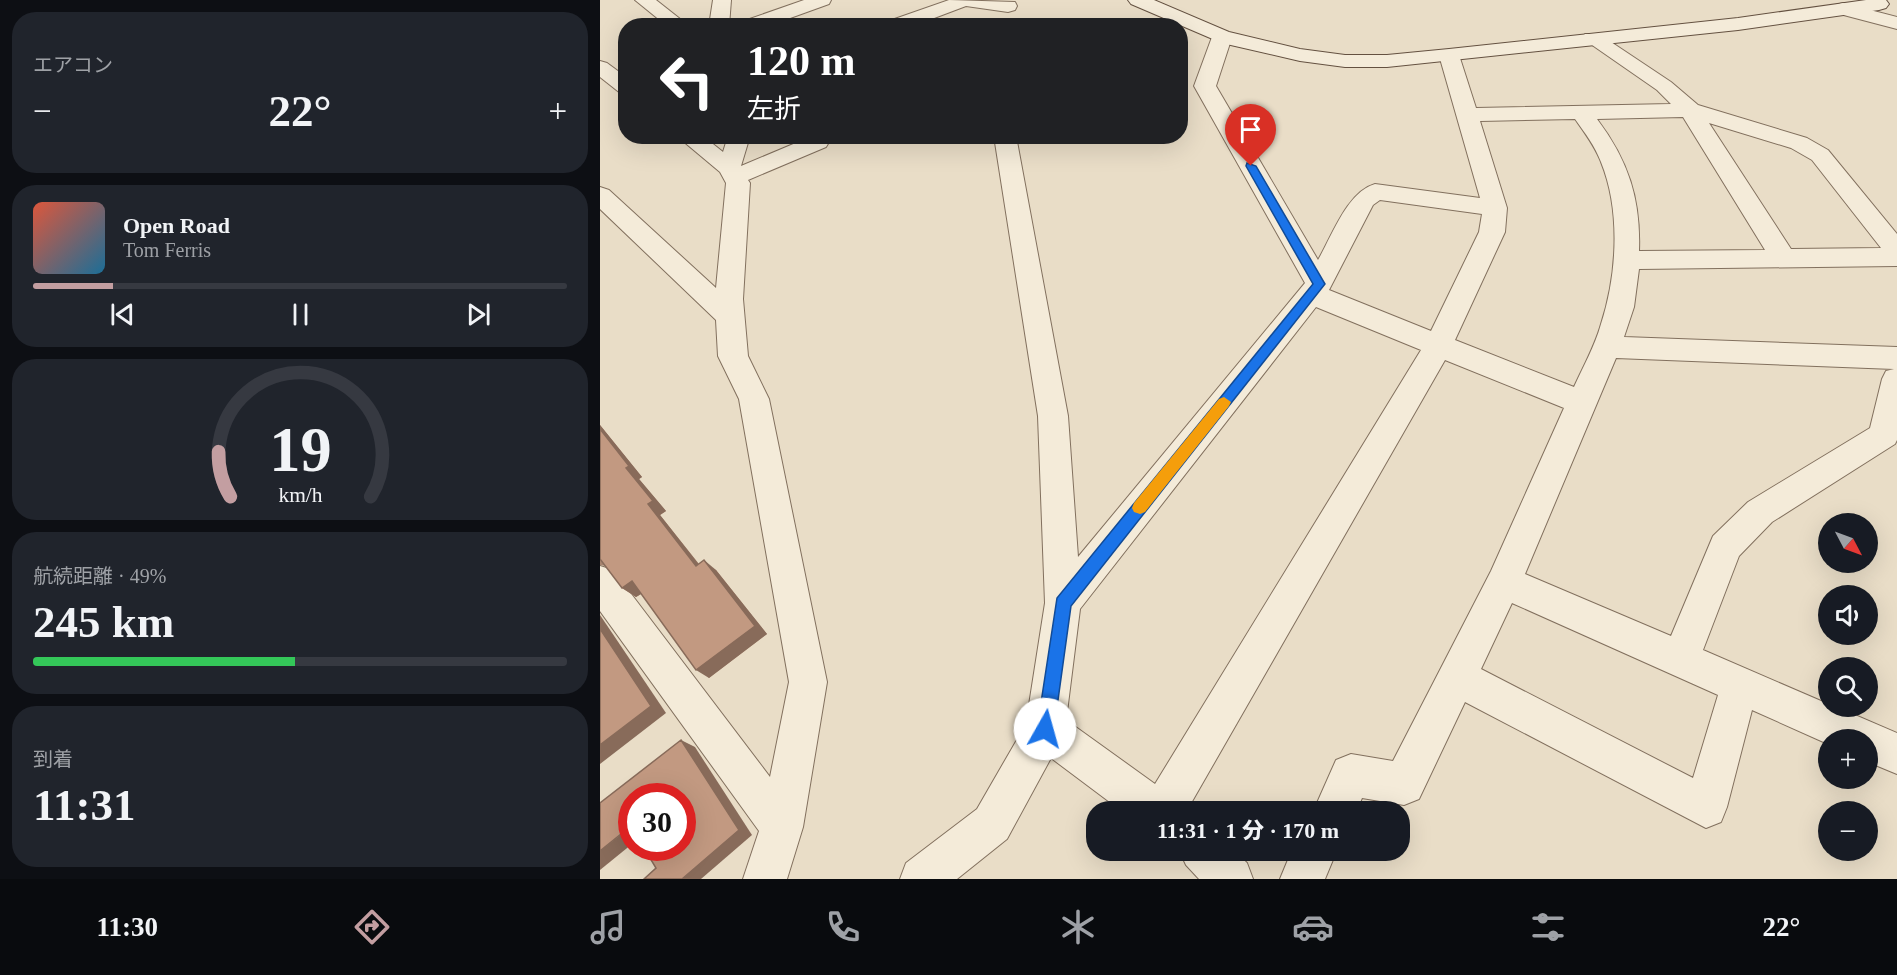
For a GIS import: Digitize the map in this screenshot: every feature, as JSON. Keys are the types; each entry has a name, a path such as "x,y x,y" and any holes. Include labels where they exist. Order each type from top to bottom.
{"street":[{"path":"644,0 669,18"},
{"path":"720,18 722,0"},
{"path":"773,18 822,0"},
{"path":"1138,0 1179,18"},
{"path":"914,18 960,1 1016,3"},
{"path":"1188,22 1222,37 1300,55 1335,60 1387,61 1738,24 1883,2"},
{"path":"998,18 999,13 1016,3"},
{"path":"1843,9 1897,23"},
{"path":"1222,37 1197,89 1315,289 1438,345 1582,403"},
{"path":"1592,38 1664,86 1690,110 1783,258"},
{"path":"1167,801 1438,345 1492,232 1495,208 1449,55"},
{"path":"1468,115 1690,110 1798,143 1820,155 1897,251"},
{"path":"1339,801 1352,775 1404,784 1504,582 1616,326 1624,296 1626,224 1614,166 1602,141 1581,112"},
{"path":"698,144 732,172 738,183 729,299 733,356 754,399 808,682 782,827 765,879"},
{"path":"732,172 737,144"},
{"path":"732,172 812,144"},
{"path":"922,879 992,824 1045,729 1063,603 1053,416 1006,144"},
{"path":"1063,603 1315,289 1363,201 1375,192 1495,208"},
{"path":"600,195 730,316"},
{"path":"1626,260 1897,257"},
{"path":"1606,347 1897,378 1884,435 1760,512 1725,547 1680,658"},
{"path":"600,582 782,827"},
{"path":"1504,582 1841,729"},
{"path":"1457,677 1706,807 1740,684"},
{"path":"1045,729 1145,801"},
{"path":"1878,745 1897,754"},
{"path":"1212,861 1231,879"},
{"path":"1302,879 1311,861"}],"building":[{"path":"600,429 629,466 626,468 653,501 648,504 696,566 704,560 755,626 696,670 632,581 622,588 600,559"},
{"path":"600,629 651,706 600,745"},
{"path":"681,740 739,830 682,879 644,879 656,868 652,861 696,861 696,783 626,783"},
{"path":"618,789 618,836 600,851 600,803"}],"slow traffic":[{"path":"1140,508 1224,402"}],"route":[{"path":"1045,729 1063,603 1319,284 1251,166"}]}
